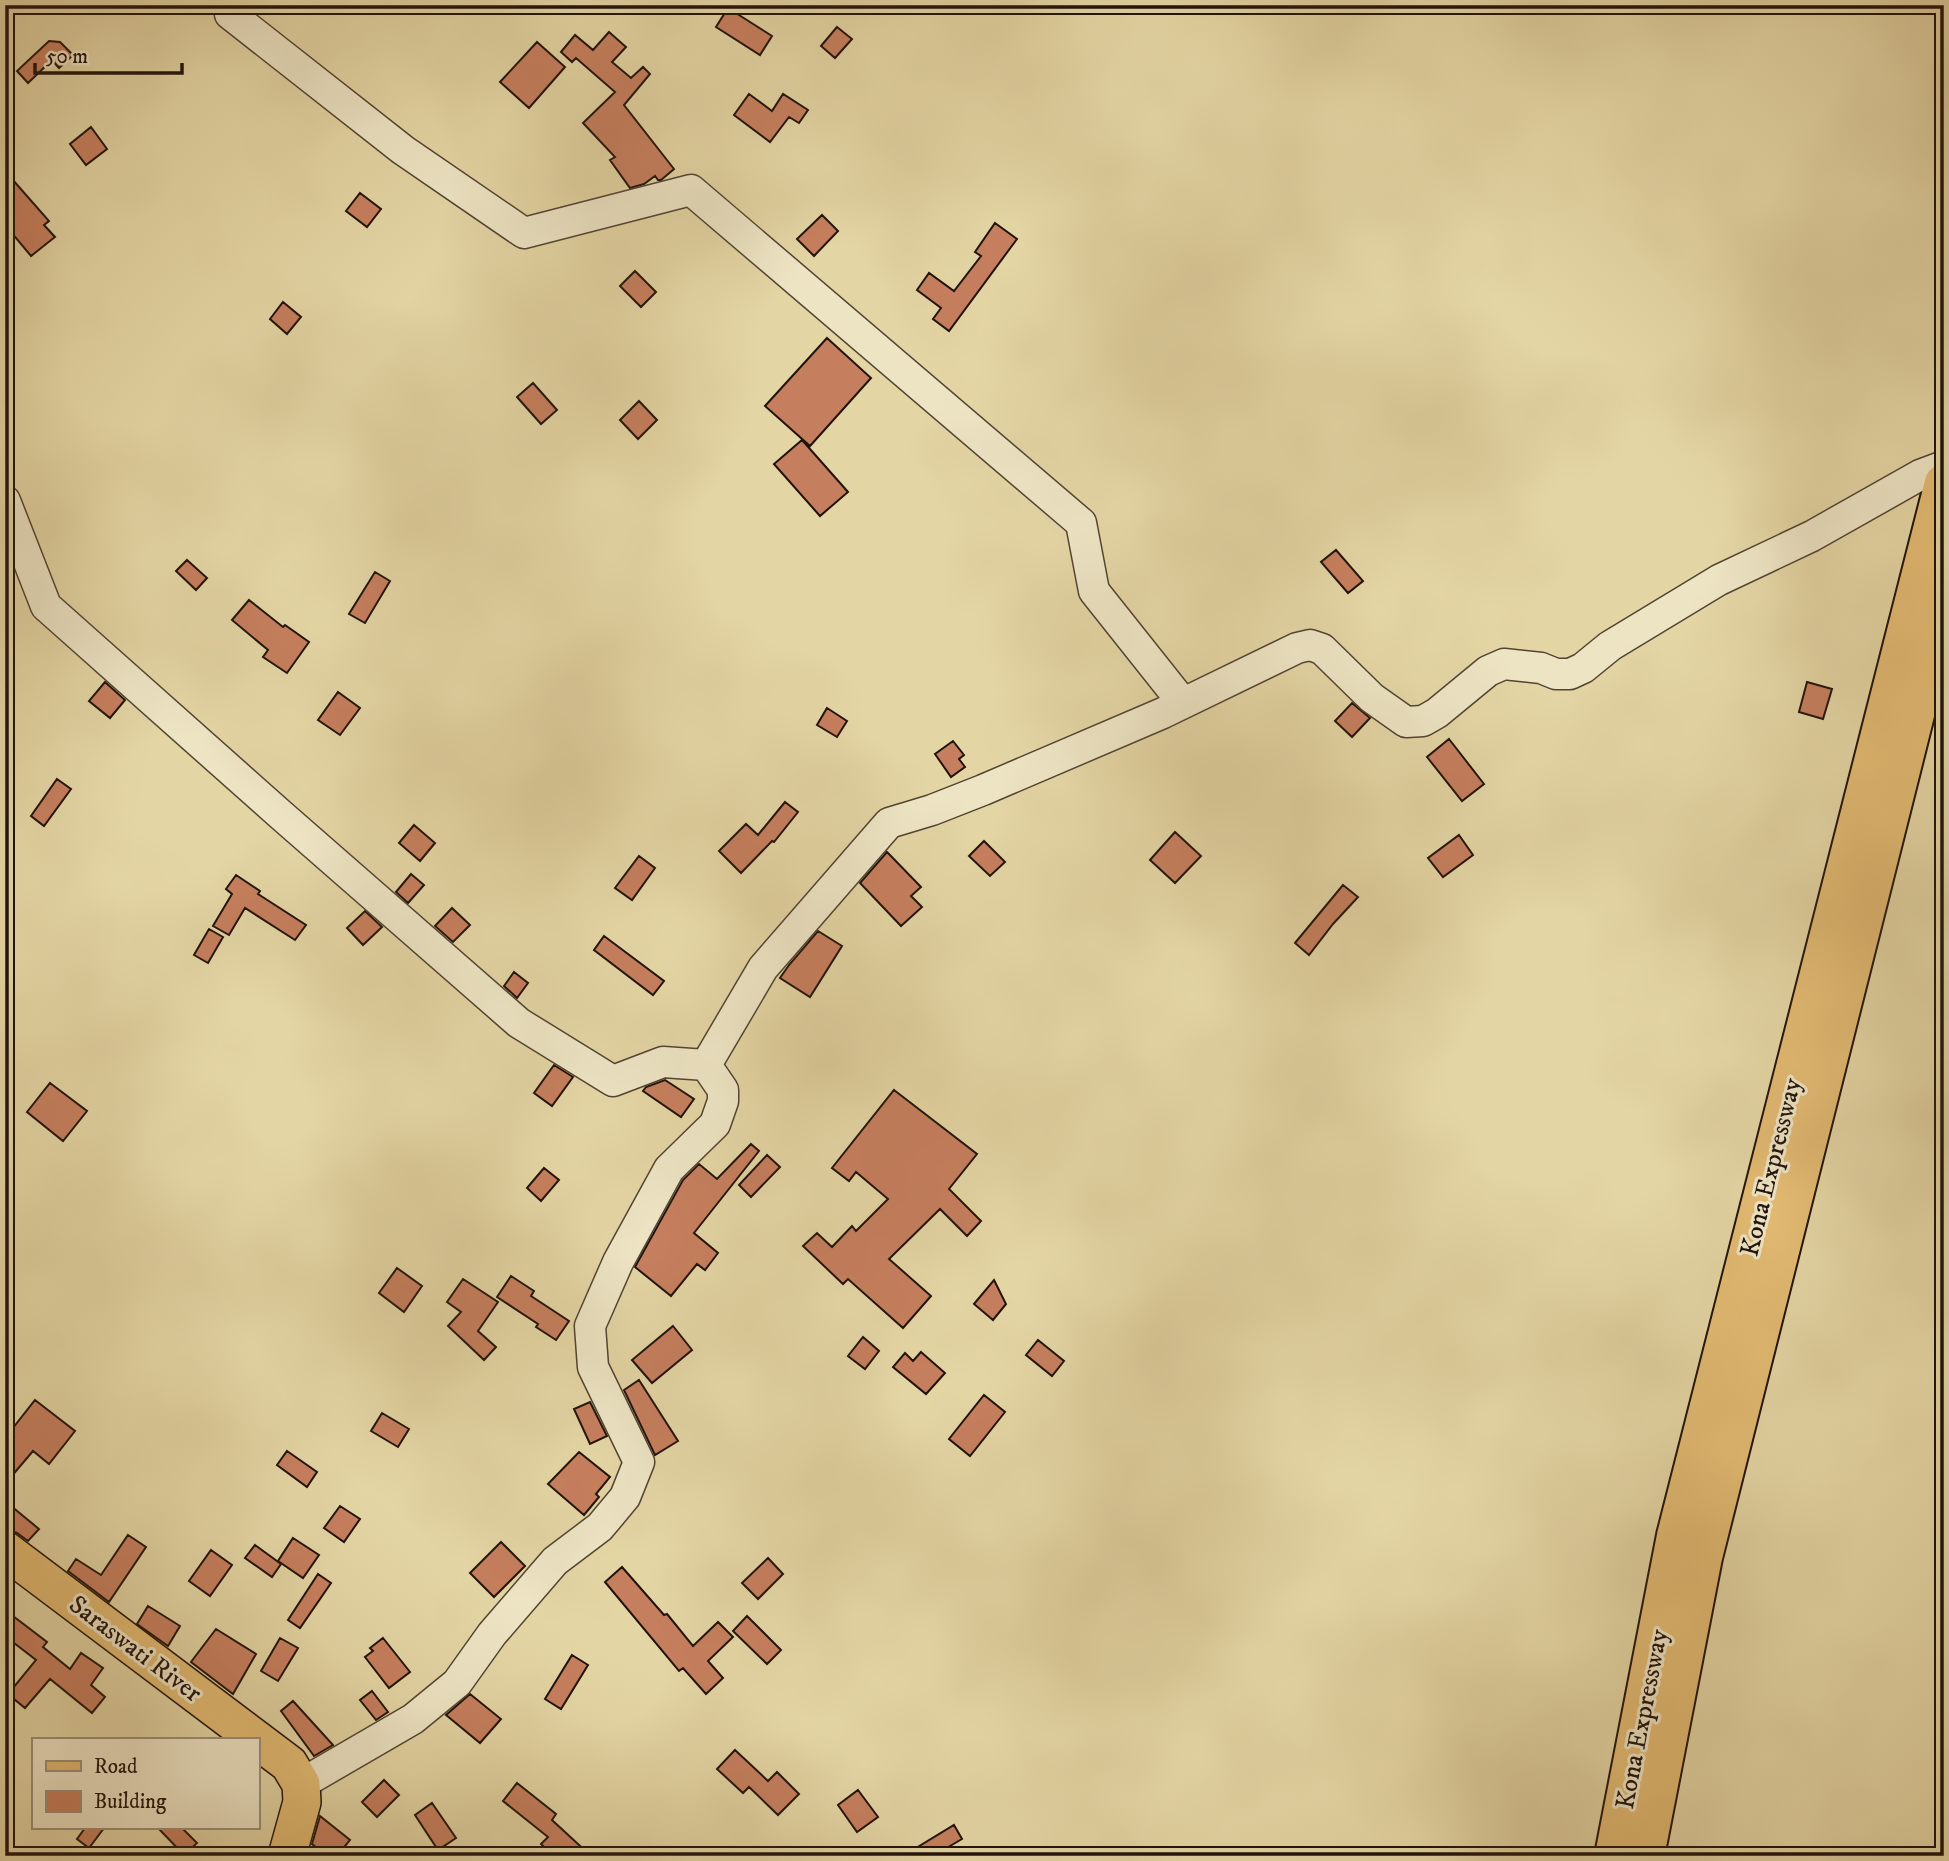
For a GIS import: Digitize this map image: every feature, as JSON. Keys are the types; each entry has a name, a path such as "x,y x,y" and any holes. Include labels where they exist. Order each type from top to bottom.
{"highway":[{"name":"Kona Expressway","path":"1614,1856 1676,1536 1944,483"},
{"name":"Kona Expressway","path":"1645,1856 1703,1558 1944,599"}],"main road":[{"name":"Saraswati River","path":"5,1550 254,1738"},
{"name":"Saraswati River","path":"259,1741 289,1764 301,1783"},
{"path":"287,1856 302,1802 301,1783"}],"street":[{"path":"235,5 230,14 392,142 524,233 691,190 1082,523 1094,591 1183,703"},
{"path":"706,1065 763,968 889,823 983,790 1183,703 1297,648 1310,645 1322,649 1334,658 1372,698 1406,722 1423,721 1437,713 1488,671 1504,664 1570,674 1583,668 1610,646 1719,580 1812,536 1920,475 1944,466"},
{"path":"5,501 46,606 281,816 519,1023 613,1082 663,1062 706,1065"},
{"path":"301,1783 413,1719 457,1683 492,1634 555,1561 600,1527 625,1497 639,1462 593,1367 590,1326 618,1262 669,1170 715,1124 723,1101 723,1090 706,1065"}],"building":[{"path":"728,8 772,36 760,55 716,27"},
{"path":"837,27 852,39 835,58 821,46"},
{"path":"609,32 626,47 612,62 631,78 643,67 650,74 624,105 674,169 661,180 655,176 644,184 630,188 610,160 615,157 583,123 615,92 576,58 572,62 561,52 575,35 593,50"},
{"path":"49,41 60,42 73,55 59,68 52,60 28,83 17,71"},
{"path":"537,42 565,67 529,108 500,82"},
{"path":"749,94 772,111 783,94 808,110 799,123 789,117 770,142 734,115"},
{"path":"91,127 107,149 86,165 70,144"},
{"path":"5,171 49,221 44,225 55,237 31,256 5,225"},
{"path":"360,193 381,209 367,227 346,211"},
{"path":"822,215 838,231 814,256 797,239"},
{"path":"995,223 1017,239 949,331 933,319 941,308 917,290 929,273 954,291 981,256 975,252"},
{"path":"635,271 656,292 641,307 620,286"},
{"path":"283,302 301,317 287,334 270,319"},
{"path":"827,338 871,378 810,446 765,406"},
{"path":"533,383 557,410 541,424 517,397"},
{"path":"639,401 657,420 638,439 620,420"},
{"path":"802,440 848,492 820,516 774,464"},
{"path":"1336,550 1363,581 1348,593 1321,562"},
{"path":"187,560 207,578 196,590 176,571"},
{"path":"375,572 390,581 365,623 349,614"},
{"path":"249,600 283,627 285,625 309,642 287,673 263,657 268,650 232,620"},
{"path":"105,682 125,700 110,718 89,701"},
{"path":"1807,682 1832,689 1823,719 1799,712"},
{"path":"338,692 360,708 340,735 318,720"},
{"path":"1352,703 1370,718 1352,737 1335,721"},
{"path":"827,708 847,721 837,737 817,725"},
{"path":"1449,739 1484,784 1462,801 1427,757"},
{"path":"953,741 964,755 959,759 965,767 951,777 935,754"},
{"path":"57,779 71,789 44,826 31,816"},
{"path":"785,802 798,812 774,842 741,873 719,851 746,824 758,835"},
{"path":"414,825 435,843 420,861 399,843"},
{"path":"1175,832 1201,856 1175,883 1150,860"},
{"path":"1459,835 1473,855 1443,877 1428,858"},
{"path":"984,841 1005,862 990,876 969,856"},
{"path":"887,852 921,887 911,896 922,907 901,926 860,883"},
{"path":"639,856 655,868 632,900 615,888"},
{"path":"411,874 424,885 408,903 396,892"},
{"path":"236,875 260,891 258,894 306,925 295,940 245,908 229,935 213,926 232,894 226,889"},
{"path":"1343,885 1358,897 1309,955 1295,943"},
{"path":"452,908 470,925 453,942 435,926"},
{"path":"365,911 382,927 363,945 347,928"},
{"path":"209,929 223,937 208,963 194,955"},
{"path":"818,931 842,946 810,997 780,978"},
{"path":"604,936 664,981 653,995 594,950"},
{"path":"514,972 528,983 517,998 504,986"},
{"path":"554,1065 573,1077 552,1106 534,1093"},
{"path":"665,1080 694,1099 681,1117 643,1091 646,1087"},
{"path":"50,1083 87,1111 63,1141 27,1112"},
{"path":"894,1090 977,1154 949,1189 981,1221 967,1236 940,1209 889,1259 931,1296 903,1328 848,1279 843,1284 803,1246 817,1233 832,1247 852,1226 856,1231 888,1199 856,1172 849,1181 832,1168"},
{"path":"751,1144 759,1151 694,1233 718,1253 705,1270 697,1264 671,1296 635,1267 683,1180 699,1164 717,1179"},
{"path":"767,1155 780,1167 751,1197 739,1185"},
{"path":"544,1168 559,1180 541,1201 527,1188"},
{"path":"397,1268 422,1286 404,1312 379,1293"},
{"path":"511,1276 534,1291 531,1296 569,1321 556,1340 536,1327 538,1324 497,1297"},
{"path":"463,1279 498,1302 478,1331 496,1347 484,1360 448,1326 461,1312 447,1302"},
{"path":"994,1280 1006,1304 993,1320 974,1304"},
{"path":"673,1326 692,1350 652,1383 632,1360"},
{"path":"863,1337 879,1351 865,1369 848,1356"},
{"path":"1038,1340 1064,1361 1052,1376 1026,1355"},
{"path":"921,1352 945,1373 926,1394 893,1367 905,1353 913,1361"},
{"path":"639,1380 678,1441 655,1455 624,1390"},
{"path":"984,1395 1005,1412 970,1456 949,1439"},
{"path":"35,1400 75,1431 49,1464 33,1451 5,1484 5,1447 14,1437 9,1433"},
{"path":"590,1402 607,1436 590,1444 574,1409"},
{"path":"382,1413 409,1429 398,1447 371,1431"},
{"path":"287,1451 317,1472 307,1487 277,1465"},
{"path":"579,1452 610,1477 596,1494 599,1497 584,1515 548,1484"},
{"path":"5,1501 39,1529 28,1541 5,1529"},
{"path":"340,1506 360,1519 344,1542 324,1528"},
{"path":"128,1535 146,1547 109,1602 68,1571 76,1559 101,1575"},
{"path":"293,1538 319,1555 303,1578 278,1561"},
{"path":"501,1542 525,1566 494,1597 470,1573"},
{"path":"255,1545 281,1564 272,1577 245,1558"},
{"path":"211,1550 232,1565 210,1596 189,1581"},
{"path":"768,1558 783,1574 758,1599 742,1583"},
{"path":"622,1567 693,1646 718,1622 733,1637 708,1661 723,1678 706,1694 683,1668 679,1671 605,1582"},
{"path":"318,1574 331,1583 300,1628 288,1620"},
{"path":"148,1606 180,1626 168,1646 137,1624"},
{"path":"13,1616 47,1642 43,1647 70,1669 81,1653 103,1668 91,1685 105,1697 92,1713 50,1679 25,1708 8,1694 36,1660 5,1636 5,1626"},
{"path":"747,1616 781,1650 767,1664 733,1631"},
{"path":"216,1629 256,1654 233,1694 191,1662"},
{"path":"280,1638 298,1648 278,1681 261,1671"},
{"path":"383,1638 410,1672 389,1688 365,1657 373,1651 370,1648"},
{"path":"572,1655 588,1665 561,1709 545,1699"},
{"path":"372,1691 388,1712 376,1720 360,1700"},
{"path":"470,1694 501,1719 480,1743 446,1715"},
{"path":"293,1701 333,1745 314,1756 281,1711"},
{"path":"735,1750 768,1781 777,1772 799,1794 778,1815 749,1787 743,1793 717,1769"},
{"path":"384,1780 399,1795 377,1817 362,1802"},
{"path":"517,1783 556,1814 552,1820 591,1856 553,1856 541,1844 548,1837 503,1801"},
{"path":"858,1790 878,1817 857,1832 838,1805"},
{"path":"432,1803 456,1838 438,1850 415,1815"},
{"path":"320,1816 350,1840 337,1856 328,1856 312,1844"},
{"path":"954,1825 962,1839 933,1856 903,1856"},
{"path":"84,1829 103,1829 89,1848 77,1839"},
{"path":"159,1829 183,1829 197,1843 184,1855"}]}
